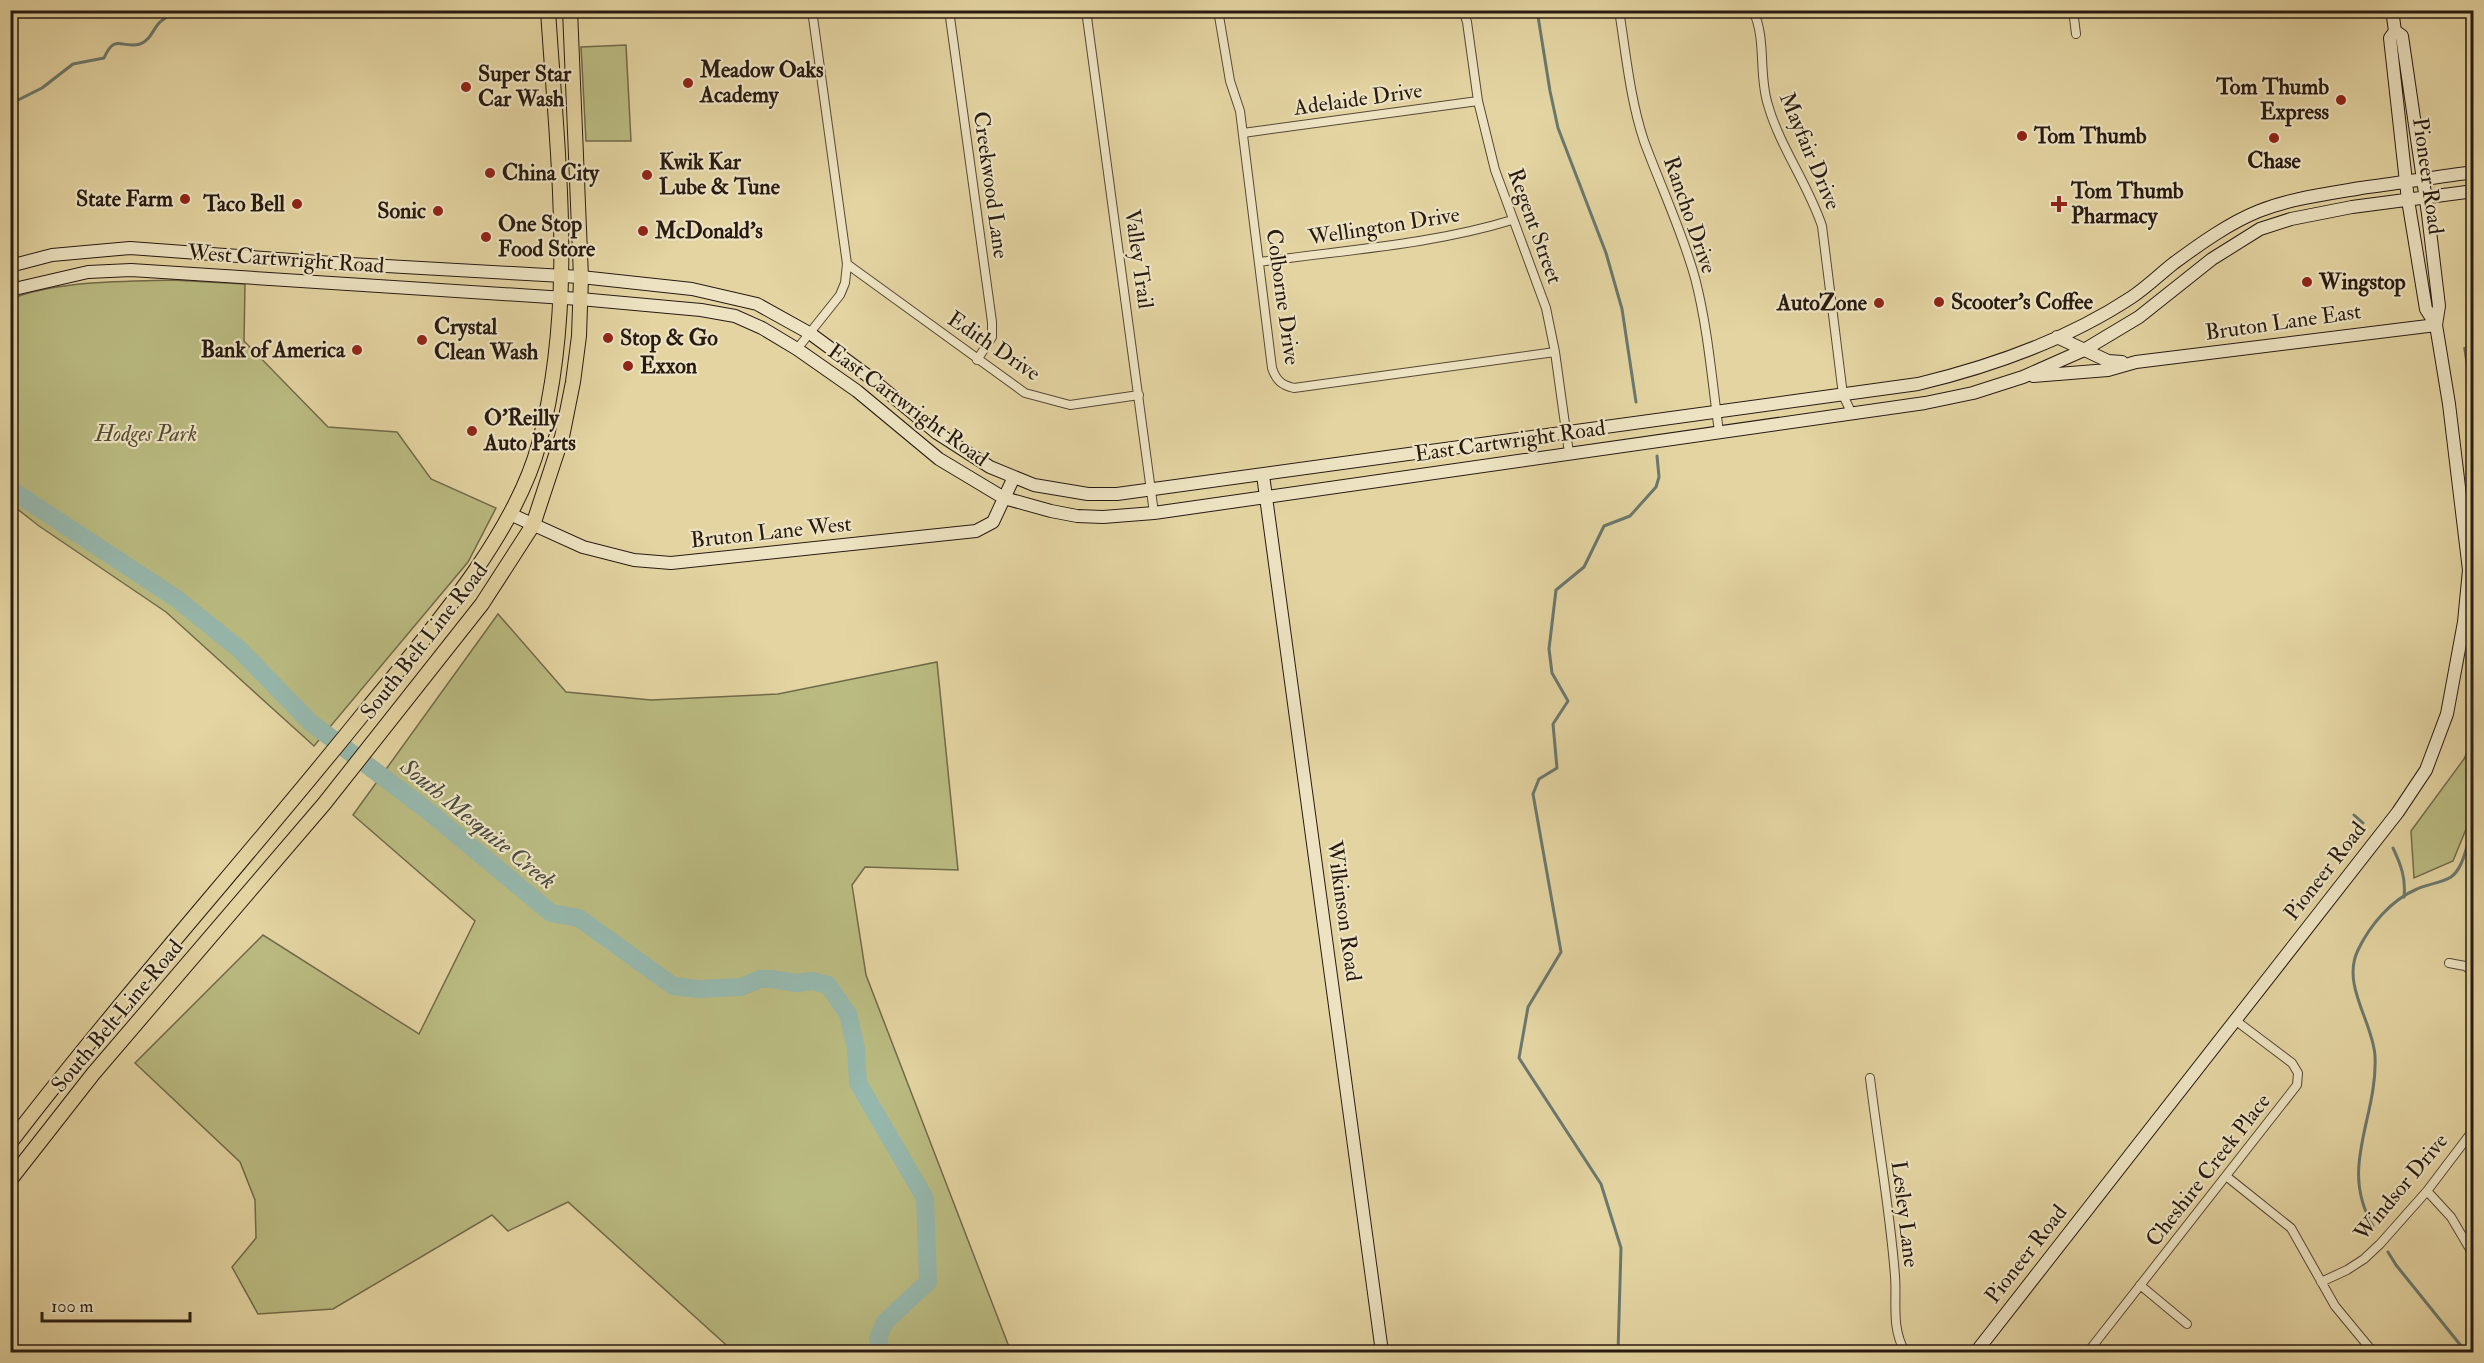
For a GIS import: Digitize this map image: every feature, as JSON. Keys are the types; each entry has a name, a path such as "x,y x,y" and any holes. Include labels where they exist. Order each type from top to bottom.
{"main road":[{"name":"South Belt Line Road","path":"10,1143 56,1082 308,783 382,690 470,578 510,514 537,449 549,402 562,297 554,93 548,10"},
{"name":"South Belt Line Road","path":"12,1174 93,1074 324,804 482,604 532,525 555,459 567,414 579,336 581,277 570,10"},
{"name":"Pioneer Road","path":"2392,10 2395,31 2390,38 2408,200 2426,309 2436,325"},
{"name":"Pioneer Road","path":"1976,1353 2413,791 2426,770 2447,714 2464,622 2469,570 2449,404 2436,325 2439,306 2426,197 2402,36 2395,31"},
{"path":"554,93 559,105 562,147 569,153 576,153"},
{"name":"East Cartwright Road","path":"561,276 692,289 757,304 811,334 868,376 938,433 990,467 1034,485 1088,494 1150,490 1263,475 1843,395 1918,384 1964,374 2057,338 2100,317 2134,296 2184,256 2244,219 2274,206 2320,195 2474,172"},
{"name":"East Cartwright Road","path":"562,297 701,310 735,316 762,328 797,350 857,391 939,459 1004,498 1043,510 1077,516 1103,517 1154,513 1925,403 1973,393 2023,377 2084,350 2139,317 2195,272 2260,229 2291,219 2474,191"},
{"path":"130,248 131,270"},
{"name":"West Cartwright Road","path":"10,266 52,255 130,248 333,263 561,276"},
{"path":"2184,256 2195,272"},
{"path":"333,263 333,283"},
{"name":"West Cartwright Road","path":"10,290 88,272 131,270 562,297"},
{"name":"Bruton Lane East","path":"2057,338 2108,362 2136,362 2436,325"},
{"name":"Bruton Lane East","path":"2023,377 2108,370 2136,362"},
{"path":"1994,364 2000,385"},
{"name":"Wilkinson Road","path":"1263,475 1382,1353"},
{"name":"Bruton Lane West","path":"510,514 583,547 634,560 671,563 976,531 993,522 1014,477"}],"street":[{"path":"797,350 840,295 845,283 847,264 812,10"},
{"name":"Creekwood Lane","path":"949,10 992,322 992,337 977,360"},
{"name":"Valley Trail","path":"1086,10 1154,513"},
{"name":"Colborne Drive","path":"1218,10 1230,81 1240,111 1272,368 1275,377 1283,385 1294,388 1556,352"},
{"name":"Regent Street","path":"1463,10 1467,22 1478,100 1495,170 1546,309 1556,352 1569,453"},
{"name":"Rancho Drive","path":"1619,10 1629,78 1640,126 1683,238 1696,281 1719,432"},
{"name":"Mayfair Drive","path":"1753,10 1761,34 1767,104 1815,204 1822,226 1843,395 1851,412"},
{"path":"2073,10 2076,34"},
{"name":"Adelaide Drive","path":"1243,133 1478,100"},
{"name":"Wellington Drive","path":"1260,262 1428,238 1488,228 1512,220"},
{"name":"Edith Drive","path":"847,264 1025,393 1070,405 1139,395"},
{"path":"2449,963 2465,966 2474,972"},
{"name":"Cheshire Creek Place","path":"2088,1353 2291,1094 2298,1080 2292,1063 2235,1020"},
{"name":"Lesley Lane","path":"1870,1078 1895,1277 1895,1322 1899,1341 1905,1353"},
{"name":"Windsor Drive","path":"2321,1282 2364,1259 2427,1191 2474,1129"},
{"path":"2226,1176 2291,1228 2335,1306 2373,1353"},
{"path":"2427,1191 2451,1217 2474,1256"},
{"path":"2140,1285 2187,1324"}],"green space":[{"path":"626,45 631,141 586,141 581,47"},
{"name":"Hodges Park","path":"172,280 245,284 244,341 328,427 397,432 431,479 496,508 468,562 314,746 166,612 39,526 11,504 11,299 69,285"},
{"path":"2474,345 2473,407 2464,348"},
{"path":"498,614 566,692 651,700 778,694 937,662 958,870 865,867 852,885 866,975 1011,1352 734,1352 568,1202 508,1231 492,1215 333,1309 258,1314 232,1267 256,1238 255,1200 240,1162 135,1063 263,935 419,1034 475,921 353,815"},
{"path":"2473,739 2473,812 2453,861 2414,878 2411,831 2464,759"}],"waterway":[{"path":"10,104 42,88 73,64 104,58 115,44 140,44 149,38 160,22 176,10"},
{"path":"1537,10 1558,128 1606,253 1622,309 1636,402"},
{"path":"1618,1352 1621,1248 1601,1184 1519,1058 1528,1007 1561,952 1533,794 1539,779 1557,768 1553,724 1568,701 1552,673 1549,649 1556,590 1584,567 1604,526 1630,516 1656,487 1659,477 1657,456"},
{"name":"South Mesquite Creek","path":"10,489 177,599 239,649 310,722 428,811 551,913 579,918 673,986 698,989 741,987 760,979 796,983 812,981 828,985 848,1014 856,1049 858,1083 925,1198 928,1282 885,1322 878,1338 881,1352"},
{"path":"2354,815 2363,823"},
{"path":"2373,1226 2363,1204 2359,1183 2359,1163 2371,1100 2375,1056 2373,1043 2355,990 2354,963 2363,941 2382,914 2407,894 2421,887 2443,881 2455,874 2469,840 2474,840"},
{"path":"2393,848 2402,872 2404,897"},
{"path":"2388,1252 2466,1352"}],"place":[{"name":"Meadow Oaks Academy","path":"688,83"},
{"name":"Super Star Car Wash","path":"466,87"},
{"name":"Tom Thumb Express","path":"2341,100"},
{"name":"Tom Thumb","path":"2022,136"},
{"name":"Chase","path":"2274,138"},
{"name":"China City","path":"490,173"},
{"name":"Kwik Kar Lube & Tune","path":"647,175"},
{"name":"State Farm","path":"185,199"},
{"name":"Taco Bell","path":"297,204"},
{"name":"Tom Thumb Pharmacy","path":"2059,204"},
{"name":"Sonic","path":"438,211"},
{"name":"McDonald's","path":"643,231"},
{"name":"One Stop Food Store","path":"486,237"},
{"name":"Wingstop","path":"2307,282"},
{"name":"Scooter's Coffee","path":"1939,302"},
{"name":"AutoZone","path":"1879,303"},
{"name":"Stop & Go","path":"608,338"},
{"name":"Crystal Clean Wash","path":"422,340"},
{"name":"Bank of America","path":"357,350"},
{"name":"Exxon","path":"628,366"},
{"name":"O'Reilly Auto Parts","path":"472,431"}]}
